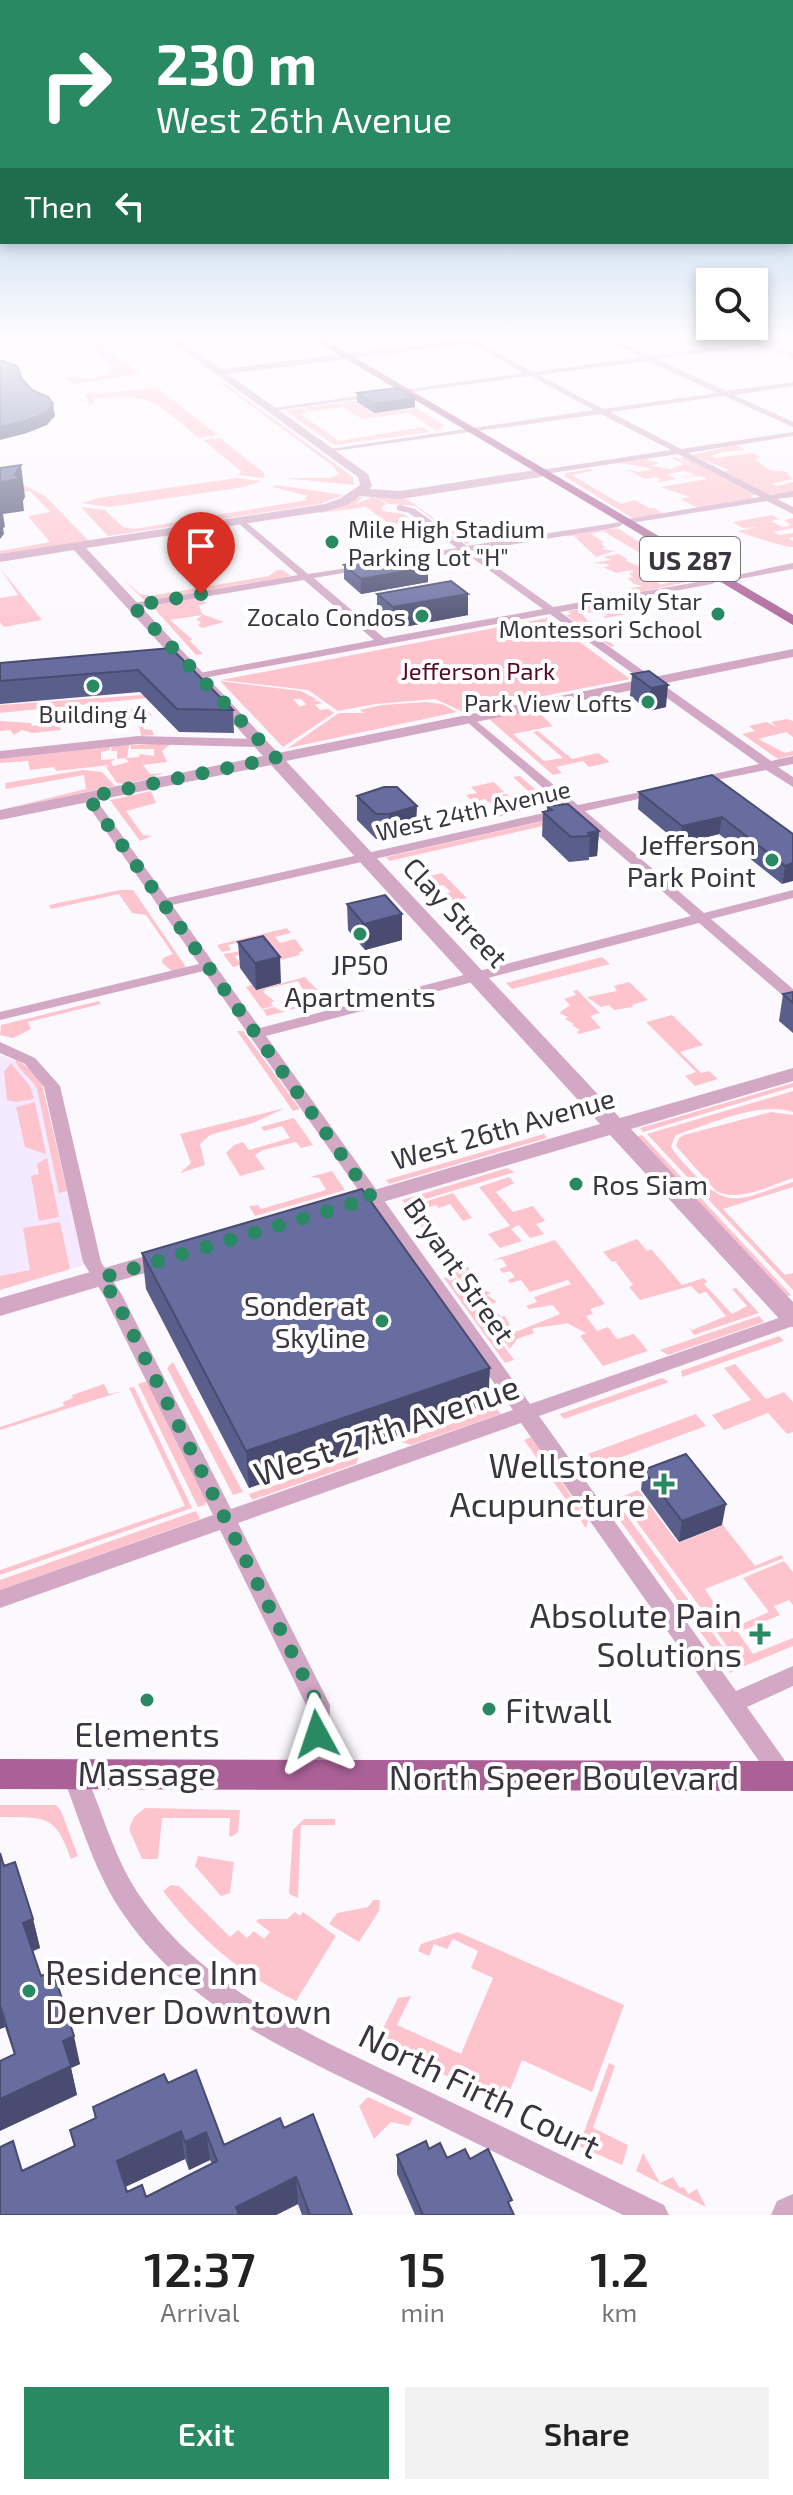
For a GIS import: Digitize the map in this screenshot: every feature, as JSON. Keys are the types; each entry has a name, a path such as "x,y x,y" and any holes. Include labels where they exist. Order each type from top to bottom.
{"main road":[{"name":"US 287","path":"486,440 717,580 793,630"},
{"name":"US 287","path":"717,580 793,621"},
{"name":"North Speer Boulevard","path":"0,1774 788,1776"}],"street":[{"path":"0,558 327,507 345,501 367,484 364,476 314,440"},
{"path":"327,450 395,440"},
{"path":"658,440 793,511"},
{"path":"358,492 401,495 753,440"},
{"path":"133,606 793,494"},
{"path":"400,508 412,511 793,783"},
{"path":"240,520 382,642"},
{"name":"Clay Street","path":"77,546 793,1318"},
{"path":"198,676 793,566"},
{"path":"0,815 88,797 268,751 469,718 793,653"},
{"path":"165,663 184,662"},
{"path":"469,718 793,997"},
{"path":"0,755 138,740 268,751"},
{"name":"West 24th Avenue","path":"163,903 793,760"},
{"name":"Bryant Street","path":"88,797 731,1703 788,1776"},
{"path":"256,1034 793,894"},
{"path":"0,1016 208,966"},
{"path":"0,1047 23,1056 43,1073 52,1086 92,1262 116,1300 318,1705 316,1775"},
{"name":"West 26th Avenue","path":"312,1216 793,1074"},
{"path":"0,1307 189,1252"},
{"name":"West 27th Avenue","path":"0,1599 793,1318"},
{"path":"731,1703 793,1676"},
{"name":"North Firth Court","path":"74,1774 117,1882 151,1931 178,1962 244,2013 654,2215"}],"shaded area":[{"path":"0,1055 24,1064 42,1084 84,1265 0,1290"}],"green space":[{"path":"203,440 223,440 264,473 264,478 237,475 242,472"},
{"path":"298,440 303,440 353,477 354,485 284,478 330,478 339,474"},
{"path":"327,440 368,440 334,445"},
{"path":"736,445 745,450 720,452 712,456 752,453 760,457 755,459 769,470 789,472 786,473 793,479 771,484 777,486 793,482 793,492 769,495 724,472 729,470 691,455"},
{"path":"684,457 756,495 751,496 754,499 697,508 681,499 690,497 660,487 707,479 701,476 677,478 696,475 684,471 668,474 676,479 655,483 661,480 656,477 645,479 626,469 638,472 651,470 649,468 620,463 646,459 659,463 651,466 671,469 684,464 672,458 700,470 680,458"},
{"path":"590,469 593,471 572,475 621,504 635,500 663,514 634,519 564,476"},
{"path":"0,473 45,496 89,541 0,555 0,551 50,542 28,516 50,512 30,491 0,495"},
{"path":"237,478 261,481 244,487 109,507 82,503 98,498"},
{"path":"273,487 344,495 320,504 108,536 81,507 105,510 123,527 134,529 307,500 304,498 308,496"},
{"path":"363,496 356,504 370,498 368,496 405,498 470,543 466,544 415,506 389,504 379,498 386,504 382,507 383,511 404,514 413,521 391,525 366,507 319,513 319,510"},
{"path":"772,515 779,519 771,521 783,527 791,525 784,520 793,518 793,528 774,532 779,535 793,533 793,537 789,538 793,541 793,547 742,533 738,531 757,527 743,528 733,522"},
{"path":"607,528 619,529 697,580 634,593 628,589 643,586 634,584 628,578 633,577 629,573 634,572 632,570 616,573 603,567 609,566 607,564 593,563 611,560 603,557 619,554 626,561 642,567 639,570 659,579 656,580 660,585 682,578 603,531 591,534 604,542 602,549 615,551 596,557 574,536 561,536"},
{"path":"0,568 42,620 4,627 0,622 0,598 18,595"},
{"path":"277,570 291,576 145,601 123,579 140,594 150,596 269,576"},
{"path":"197,598 207,603 199,605 202,614 224,622 202,628 198,625 201,622 196,620 202,615 170,620 192,639 190,641 203,654 196,655 152,606"},
{"path":"616,602 633,613 605,618 607,615 597,611 582,614 588,621 594,621 584,622 576,618 615,646 611,647 566,615 571,614 568,611"},
{"name":"Jefferson Park","path":"547,618 630,679 463,712 435,699 375,704 338,711 308,690 221,680"},
{"name":"Jefferson Park","path":"220,681 301,691 318,700 311,700 322,703 315,705 320,710 328,709 334,713 283,747","holes":["293,699 301,699 306,704 300,707"]},
{"path":"142,695 147,698 0,713 0,705"},
{"name":"Jefferson Park","path":"426,702 442,704 457,712 288,748 339,713 364,713 360,710"},
{"path":"142,704 152,716 140,717 144,729 152,730 154,735 141,736 138,719 128,720 122,716 77,718 78,725 60,727 61,730 33,733 22,730 14,735 10,730 0,731 0,721 31,723 32,726 46,724 41,712 53,710 54,714 49,717 78,714 77,709 81,708 84,714 142,708"},
{"path":"539,709 538,712 553,726 513,734 544,761 563,758 533,732 538,731 572,759 598,753 610,762 589,767 583,761 556,767 562,773 553,775 489,719"},
{"path":"793,721 793,737 786,732 758,739 785,753 793,751 793,755 778,759 742,734 755,731 749,726 766,722 777,727 771,722"},
{"path":"172,743 162,751 167,762 143,765 150,774 165,773 149,777 165,776 123,784 117,783 106,767 110,765 56,771 54,767 30,770 28,761 0,763 0,759 110,747 110,750 101,752 101,760 115,759 111,762 113,766 129,762 125,758 117,759 117,751 111,751 112,746 129,745 127,758 139,757 140,754 154,756 154,749 131,749 131,745"},
{"path":"83,770 102,772 115,786 0,810 86,789 84,775 6,789 5,783"},
{"path":"520,776 552,804 489,819 511,811 501,802 491,804 485,799 473,802 466,795 477,793 471,787 494,782 504,792 499,795 507,794 523,808 542,804 513,777"},
{"path":"151,791 156,803 126,811 143,835 152,836 140,841 110,800"},
{"path":"565,816 569,820 389,861 386,857"},
{"path":"442,873 467,898 433,907 426,899 451,892 443,885 417,890 409,881"},
{"path":"133,890 186,967 172,971 162,963 163,958 173,954 146,915 132,913 119,894 51,909 49,905"},
{"path":"287,928 291,933 275,937 280,943 295,939 304,951 299,952 300,955 276,961 261,949 235,956 241,965 233,967 223,954 259,948 257,938 228,945 231,950 222,952 217,945"},
{"path":"602,957 610,964 512,989 506,983"},
{"path":"305,977 323,996 338,993 341,997 267,1016 263,1010 274,1007 282,1011 304,1003 298,994 304,992 298,981 265,989 263,992 274,1001 271,1003 273,1006 262,1009 246,987 252,985 256,990"},
{"path":"629,982 648,1000 633,1007 614,1010 609,1005 601,1007 587,997 617,991 614,986"},
{"path":"577,990 600,1013 590,1016 601,1028 579,1034 577,1032 580,1030 565,1019 568,1017 559,1013 570,1005 564,999 576,995 573,991"},
{"path":"99,1001 101,1004 28,1022 31,1029 13,1038 0,1035 1,1025"},
{"path":"672,1015 703,1045 680,1052 701,1073 709,1071 718,1079 695,1086 685,1076 696,1072 646,1022"},
{"path":"237,1031 243,1031 300,1109 293,1111"},
{"path":"15,1059 32,1070 42,1084 67,1191 59,1193 37,1089"},
{"path":"11,1063 30,1086 34,1099 7,1100 4,1072"},
{"path":"793,1083 793,1087 643,1132 640,1128"},
{"path":"793,1091 793,1112 766,1109 737,1115 681,1133 675,1136 671,1147 696,1176 720,1195 741,1198 793,1182 793,1187 723,1209 785,1275 793,1273 793,1290 647,1134"},
{"path":"35,1102 46,1154 25,1147 16,1107"},
{"path":"285,1108 253,1123 210,1135 200,1144 205,1165 180,1173 191,1163 180,1134"},
{"path":"771,1112 793,1115 793,1178 744,1194 724,1194 716,1191 676,1146 684,1135"},
{"path":"294,1118 313,1145 301,1148 296,1142 263,1150 255,1155 265,1169 240,1176 226,1153 243,1142 249,1150 290,1138 282,1126 264,1131 261,1127"},
{"path":"544,1134 547,1138 389,1184 386,1180"},
{"path":"642,1135 791,1295 785,1297 636,1137"},
{"path":"47,1158 59,1217 39,1221 31,1176 39,1174 37,1164"},
{"path":"507,1168 515,1172 406,1205 402,1200"},
{"path":"332,1171 345,1190 255,1216 249,1206 258,1205 261,1209 326,1190 319,1178 310,1177"},
{"path":"509,1177 514,1183 496,1192 513,1212 533,1206 545,1221 536,1224 544,1234 530,1238 519,1225 511,1229 522,1241 500,1248 488,1234 510,1226 479,1187"},
{"path":"453,1193 472,1218 463,1221 450,1204 439,1208 436,1205 417,1211 429,1227 423,1229 408,1207"},
{"path":"60,1222 70,1269 0,1290 0,1276 30,1270 23,1228"},
{"path":"637,1239 647,1251 651,1249 682,1285 704,1278 707,1282 704,1284 732,1314 747,1306 732,1289 736,1288 759,1313 694,1335 689,1328 692,1330 726,1316 706,1292 699,1294 691,1286 640,1300 615,1261 612,1262 603,1252"},
{"path":"555,1240 605,1304 590,1309 593,1314 586,1316 597,1331 608,1327 617,1339 634,1334 648,1351 603,1366 580,1336 586,1333 567,1323 532,1329 534,1333 517,1339 510,1349 453,1271 468,1267 484,1290 491,1293 487,1295 497,1302 485,1306 485,1310 494,1308 501,1317 505,1316 513,1331 518,1331 560,1314 553,1305 529,1309 526,1306 537,1302 534,1297 571,1284 568,1280 530,1292 521,1280 510,1283 508,1280 515,1277 510,1271 503,1273 499,1269 507,1266 502,1259 493,1260"},
{"path":"452,1273 514,1360 505,1363 444,1278"},
{"path":"759,1316 764,1322 668,1355 660,1350"},
{"path":"779,1336 784,1341 682,1377 681,1371"},
{"path":"173,1362 243,1492 233,1495 167,1368"},
{"path":"735,1364 766,1399 784,1392 793,1402 793,1432 787,1434 768,1413 724,1430 712,1415 751,1400 724,1368"},
{"path":"662,1378 669,1382 564,1419 560,1414"},
{"path":"147,1381 207,1501 205,1505 198,1507 138,1384"},
{"path":"104,1384 109,1394 123,1391 0,1430 0,1427 64,1406 63,1402 73,1398 72,1395"},
{"path":"134,1387 192,1508 0,1575 0,1570 185,1506 129,1388"},
{"path":"496,1408 501,1414 411,1445 401,1442"},
{"path":"696,1414 706,1426 597,1466 588,1454"},
{"path":"531,1437 588,1521 586,1528 524,1440"},
{"path":"359,1456 356,1464 252,1500 249,1494"},
{"path":"638,1490 678,1543 723,1525 755,1566 781,1555 784,1558 705,1589 716,1606 703,1611 619,1498"},
{"path":"614,1498 739,1669 730,1673 608,1504"},
{"path":"196,1511 200,1519 0,1590 0,1580"},
{"path":"784,1561 793,1572 793,1605 789,1600 774,1606 780,1615 739,1632 735,1627 769,1612 743,1578"},
{"path":"720,1606 753,1654 793,1638 793,1646 742,1667 703,1613"},
{"path":"0,1805 56,1805 78,1856 71,1859 59,1833 46,1821 0,1817"},
{"path":"145,1808 240,1810 238,1832 231,1837 229,1835 230,1818 162,1818 158,1859 142,1859 129,1829 134,1817"},
{"path":"304,1819 335,1819 335,1825 301,1825 298,1898 289,1894 293,1830"},
{"path":"198,1856 234,1862 230,1893 221,1896 195,1866"},
{"path":"171,1885 179,1886 230,1937 238,1930 247,1938 254,1931 264,1939 270,1932 256,1921 287,1919 295,1912 300,1916 303,1912 336,1936 296,2001 257,1979 207,1940 163,1891"},
{"path":"373,1900 380,1900 379,1911 359,1942 329,1924 337,1913 368,1907"},
{"path":"458,1932 624,2005 592,2092 522,2060 505,2103 376,2043 398,1998 411,1996 397,2025 461,2054 493,1978 471,1968 478,1951 453,1939 447,1949 434,1944 429,1956 418,1951 421,1944"},
{"path":"609,2063 615,2066 593,2128 628,2145 622,2165 579,2146"},
{"path":"368,2097 413,2118 409,2126 391,2122 374,2139 359,2106"},
{"path":"643,2153 660,2183 673,2177 688,2194 697,2189 706,2207 636,2171"}],"building":[{"path":"21,465 15,474 20,479 0,482 0,468"},
{"path":"410,554 428,567 361,579 344,565"},
{"path":"451,581 468,594 393,607 377,594"},
{"path":"171,648 233,710 177,709 138,670 0,681 0,663"},
{"path":"649,671 668,685 651,688 632,674"},
{"path":"712,775 793,834 793,863 785,866 722,817 682,826 639,792"},
{"path":"384,787 397,787 417,806 389,814 376,814 357,796"},
{"path":"568,804 599,831 588,833 590,836 571,837 543,812 552,810 547,806"},
{"path":"385,895 402,914 364,924 347,904"},
{"path":"263,936 280,957 255,963 238,942"},
{"path":"793,992 793,1003 783,994"},
{"path":"362,1189 490,1368 246,1451 142,1253"},
{"path":"686,1454 726,1504 682,1521 643,1470"},
{"name":"Residence Inn Denver Downtown","path":"0,1853 4,1866 15,1862 33,1919 23,1923 41,1976 53,1971 74,2036 63,2041 71,2066 0,2099 0,2061 15,2054 0,2005"},
{"path":"196,2070 224,2145 280,2118 284,2128 313,2114 352,2215 310,2215 296,2177 236,2207 239,2215 0,2215 0,2147 13,2141 22,2171 75,2146 70,2130 96,2118 93,2107 164,2074 168,2083","holes":["181,2131 185,2142 206,2132 217,2161 146,2197 142,2185 127,2192 117,2161"]},
{"path":"426,2141 429,2149 440,2143 447,2158 465,2149 470,2159 488,2149 512,2200 508,2202 514,2215 423,2215 397,2155"}],"place":[{"name":"Mile High Stadium Parking Lot \"H\"","path":"332,542"},
{"name":"Family Star Montessori School","path":"718,614"},
{"name":"Zocalo Condos","path":"422,616"},
{"name":"Building 4","path":"93,686"},
{"name":"Park View Lofts","path":"648,702"},
{"name":"Jefferson Park Point","path":"772,860"},
{"name":"JP50 Apartments","path":"360,934"},
{"name":"Ros Siam","path":"576,1184"},
{"name":"Sonder at Skyline","path":"382,1321"},
{"name":"Wellstone Acupuncture","path":"664,1484"},
{"name":"Absolute Pain Solutions","path":"760,1634"},
{"name":"Elements Massage","path":"147,1700"},
{"name":"Fitwall","path":"489,1709"},
{"name":"Residence Inn Denver Downtown","path":"29,1991"}],"route":[{"path":"201,594 133,606 276,758 88,797 372,1198 101,1278 116,1300 318,1705 317,1734"}]}
